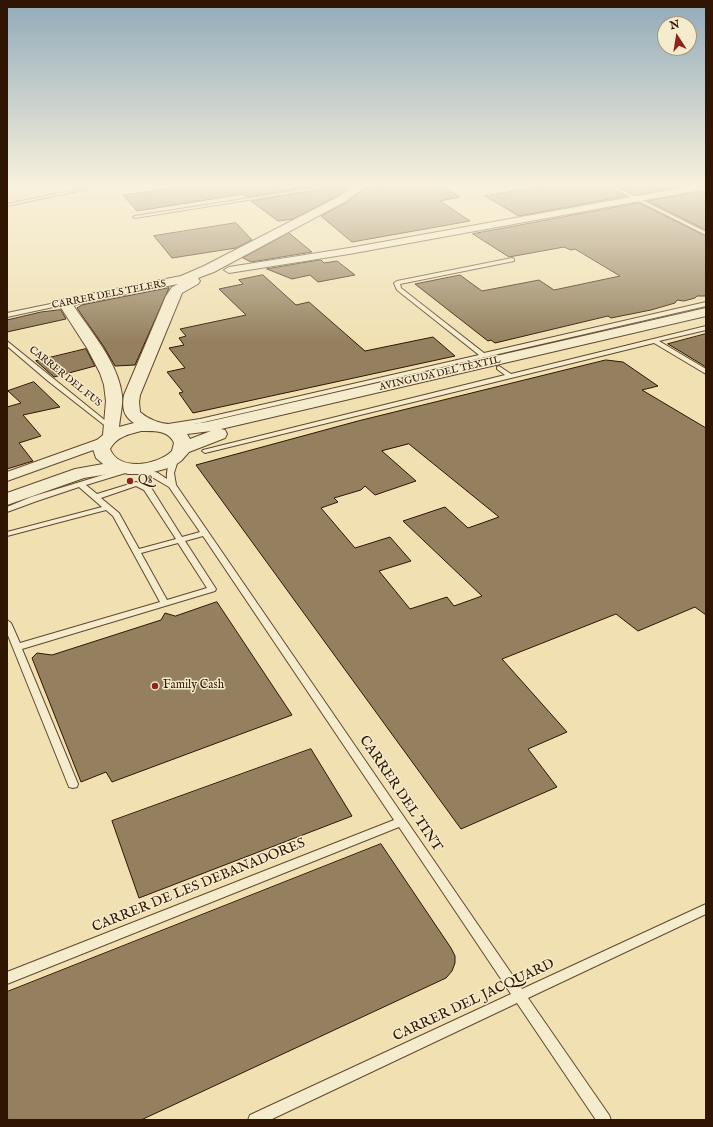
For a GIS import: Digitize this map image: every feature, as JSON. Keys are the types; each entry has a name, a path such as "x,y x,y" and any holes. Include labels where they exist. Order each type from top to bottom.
{"street":[{"path":"180,452 182,438 163,428 137,418 130,410 132,395 177,290 221,268 274,238"},
{"name":"CARRER DELS TELERS","path":"65,303 184,280 221,268 348,251 421,238"},
{"path":"161,285 173,286 177,290"},
{"path":"65,303 100,359 112,386 114,404 107,438 101,454 104,459 111,464 129,468"},
{"name":"AVINGUDA DEL TÈXTIL","path":"107,438 130,428 207,428 706,312"},
{"name":"AVINGUDA DEL TÈXTIL","path":"129,468 160,465 180,452 236,429 504,372 706,319"},
{"path":"7,477 107,438"},
{"path":"7,488 80,461 107,438"},
{"path":"7,499 81,473 129,468"}],"lane":[{"path":"484,356 399,289 397,283 512,260"},
{"name":"CARRER DELS TELERS","path":"7,315 65,303"},
{"path":"163,428 200,421 706,304"},
{"path":"205,451 504,372 706,328"},
{"path":"655,340 706,372"},
{"name":"CARRER DEL FUS","path":"7,343 50,380 107,438"},
{"path":"172,485 170,473 180,452"},
{"path":"7,510 34,499 120,473 129,468 155,475 172,485"},
{"path":"80,484 116,515 165,603"},
{"path":"17,647 212,589 179,540 147,488 136,484 96,497"},
{"name":"CARRER DEL TINT","path":"172,485 604,1120"},
{"path":"7,534 107,508"},
{"path":"137,552 205,533"},
{"path":"7,624 73,784"},
{"name":"CARRER DE LES DEBANADORES","path":"7,978 401,822"},
{"name":"CARRER DEL JACQUARD","path":"255,1120 706,909"}],"building":[{"path":"155,238 250,238 252,240 236,248 172,258"},
{"path":"281,238 295,238 312,252 251,262 243,258"},
{"path":"347,238 377,238 352,242"},
{"path":"479,238 706,238 706,296 697,296 684,301 677,300 675,303 651,310 611,318 608,316 495,343 491,340 488,341 415,284 460,275 482,291 539,280 554,290 620,276 575,249 571,250 564,247 509,257"},
{"path":"321,260 324,263 337,261 355,275 318,282 310,275 292,279 267,269"},
{"path":"263,275 296,305 309,302 365,351 433,337 455,356 193,413 179,393 183,392 167,372 185,368 169,348 184,345 179,338 186,336 180,329 246,315 219,289 243,284 239,280"},
{"path":"169,288 135,365 115,366 104,347 77,308 82,305"},
{"path":"61,310 66,319 7,332 7,320 41,312"},
{"path":"706,334 706,367 668,344"},
{"path":"86,349 95,366 54,377 36,361"},
{"path":"606,360 623,362 658,386 642,390 706,428 706,615 695,607 638,631 616,614 502,659 567,732 528,749 557,787 461,829 196,465 358,421","holes":["409,444 499,517 468,528 445,507 403,521 482,596 454,606 447,597 410,609 379,571 411,561 390,537 355,548 321,508 338,502 334,498 361,490 365,486 375,495 416,481 382,451"]},
{"path":"34,382 60,407 23,415 41,436 19,443 33,461 7,469 7,407 21,403 8,391"},
{"path":"217,602 292,715 112,782 106,772 81,782 32,658 37,653 52,655 161,620 165,613 175,616"},
{"path":"311,749 352,816 139,898 112,821"},
{"path":"381,844 455,956 455,963 452,971 446,978 141,1120 7,1120 7,992"}],"place":[{"name":"Q8","path":"130,481"},
{"name":"Family Cash","path":"155,686"}]}
